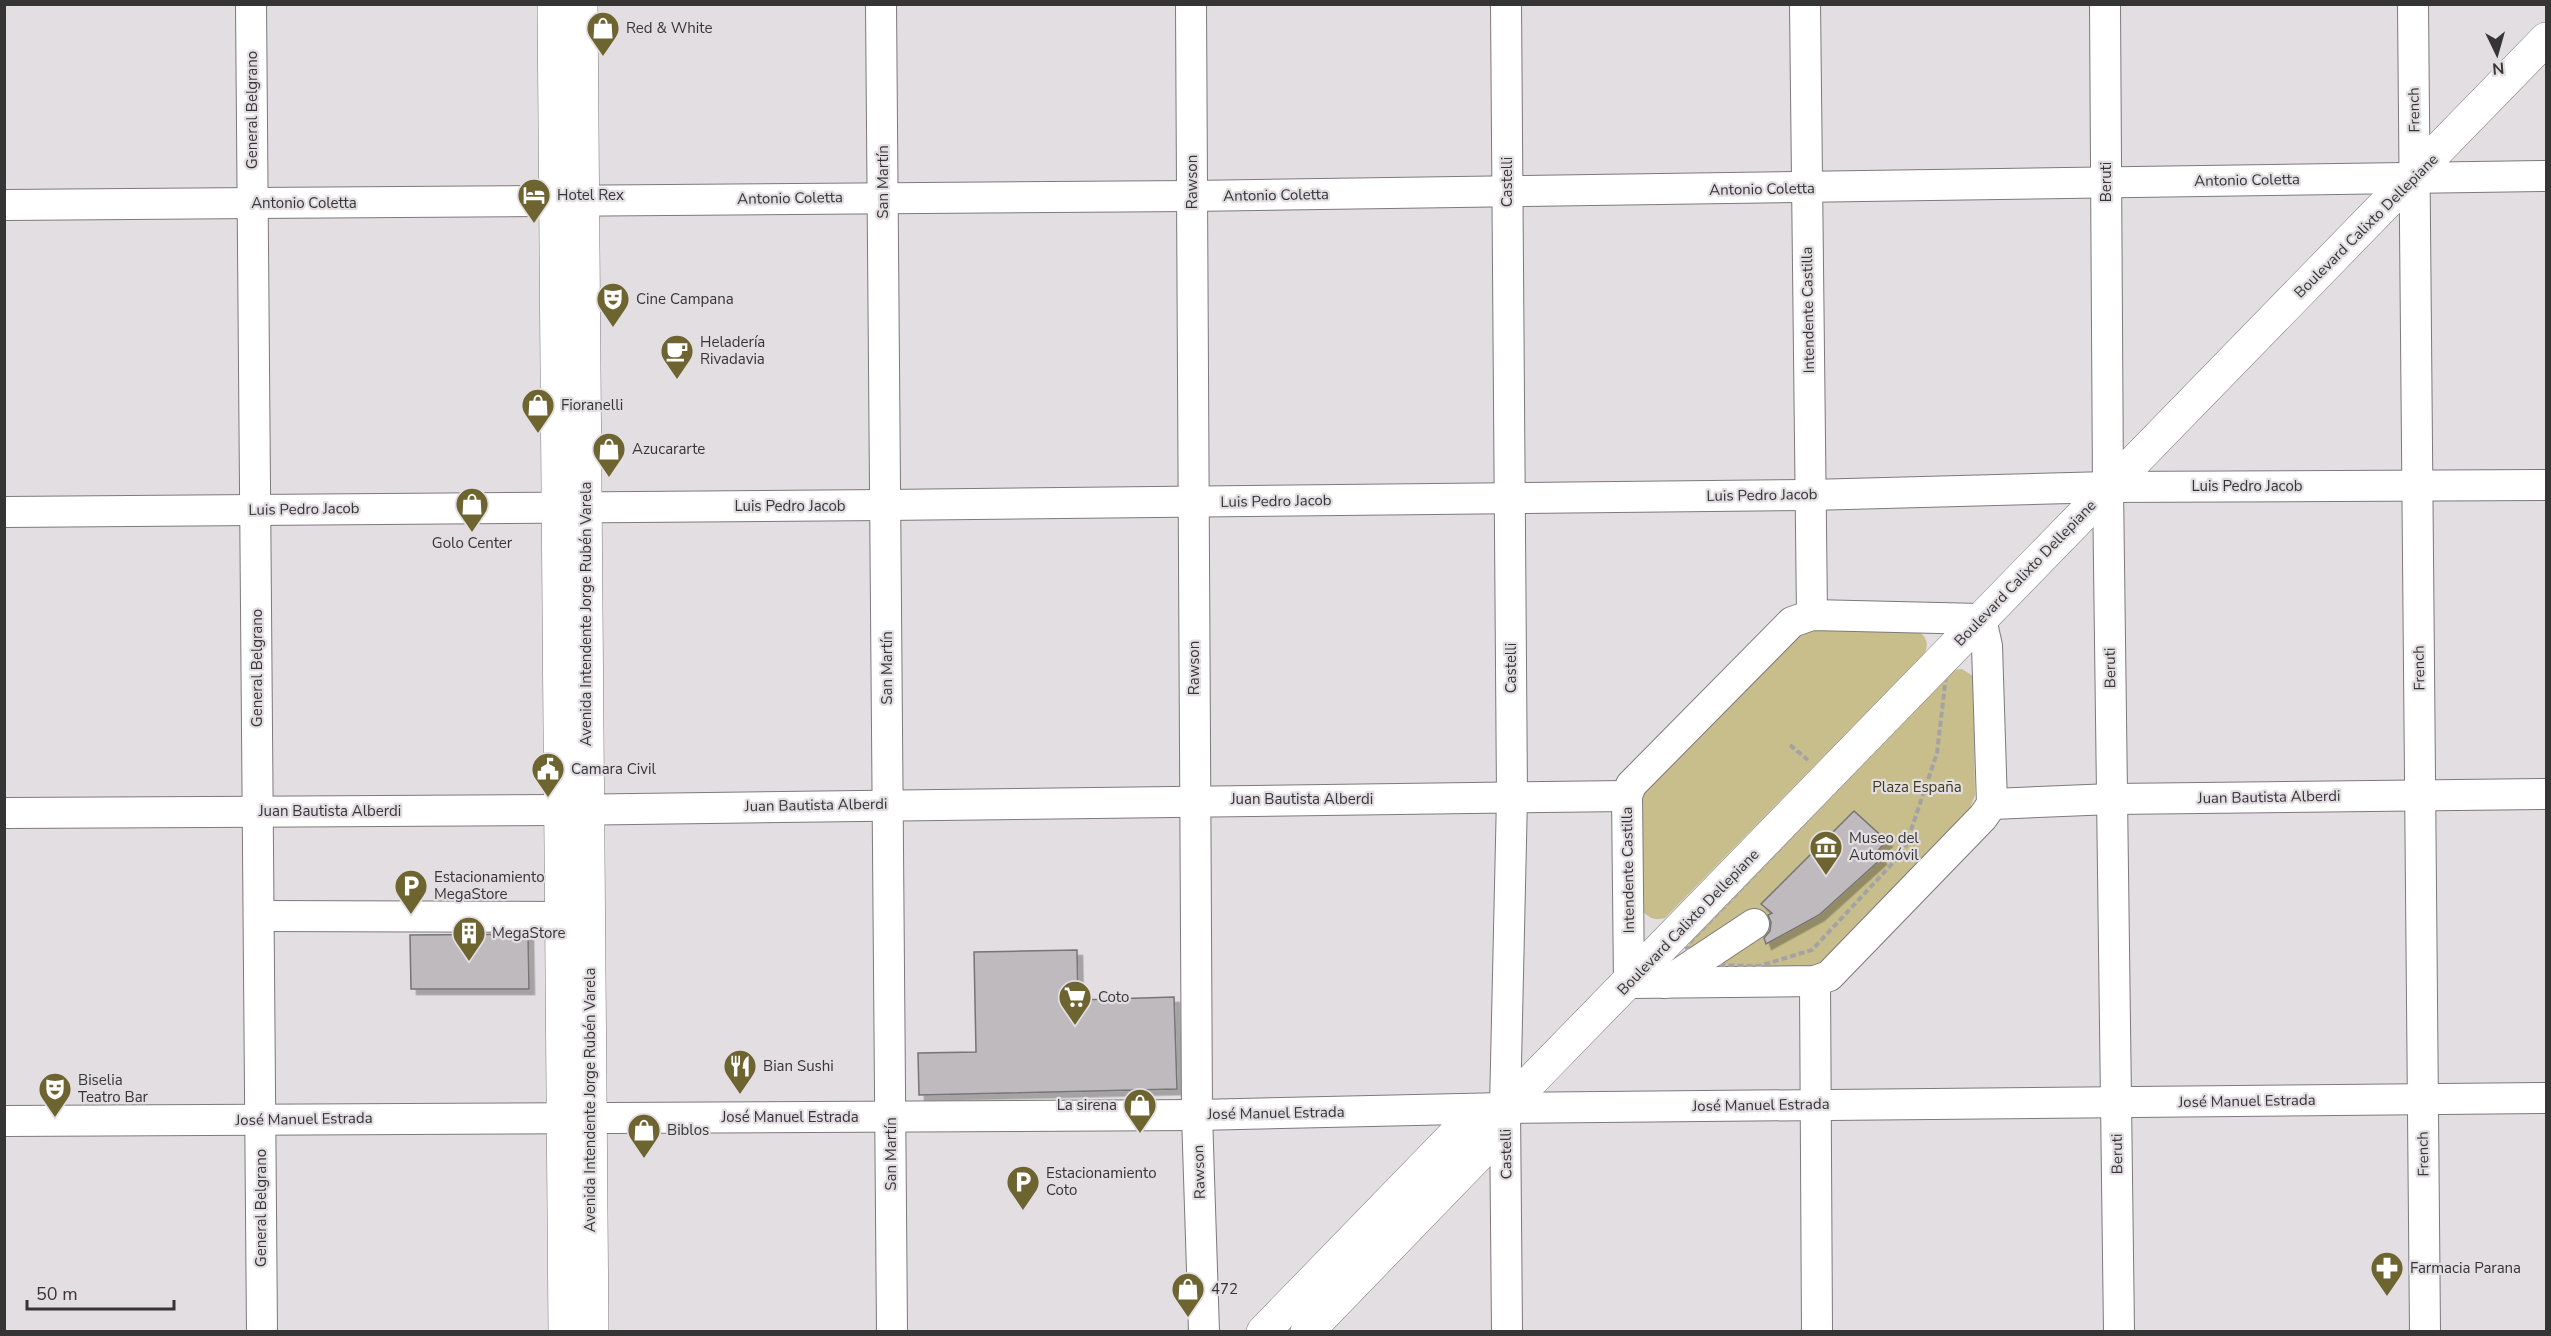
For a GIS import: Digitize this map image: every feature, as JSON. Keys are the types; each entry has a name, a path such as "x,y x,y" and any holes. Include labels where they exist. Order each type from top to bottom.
{"main road":[{"name":"Avenida Intendente Jorge Rubén Varela","path":"554,4 569,201"},
{"name":"Avenida Intendente Jorge Rubén Varela","path":"565,1332 576,1116 569,201 580,4"},
{"name":"Boulevard Calixto Dellepiane","path":"1307,1332 1487,1146 1505,1108 2547,39"},
{"name":"Avenida Intendente Jorge Rubén Varela","path":"574,810 561,917 592,1332"},
{"name":"Boulevard Calixto Dellepiane","path":"1263,1332 1464,1125 1505,1108"}],"street":[{"name":"General Belgrano","path":"251,4 262,1332"},
{"name":"San Martín","path":"881,4 892,1332"},
{"name":"Rawson","path":"1191,4 1197,1115 1204,1332"},
{"name":"Castelli","path":"1506,4 1512,797 1505,1108 1507,1332"},
{"name":"Intendente Castilla","path":"1805,4 1812,615"},
{"name":"Beruti","path":"2105,4 2108,487 2119,1332"},
{"name":"French","path":"2413,4 2425,1332"},
{"name":"Antonio Coletta","path":"4,205 1807,189 2547,176"},
{"name":"Luis Pedro Jacob","path":"4,512 1810,495 2108,487 2547,485"},
{"name":"Intendente Castilla","path":"1629,983 1627,796 1631,785 1792,622 1812,615 1981,619"},
{"path":"1629,983 1815,981 1829,976 1983,817 1992,804 1987,646 1981,619"},
{"name":"Juan Bautista Alberdi","path":"1992,804 2112,798 2547,794"},
{"name":"Juan Bautista Alberdi","path":"4,813 574,810 888,804 1627,796"},
{"path":"259,916 561,917"},
{"path":"1665,983 1754,924"},
{"path":"1815,981 1817,1332"},
{"name":"José Manuel Estrada","path":"4,1121 576,1116 1197,1115 1505,1108 2547,1098"}],"path":[{"path":"1759,966 1812,950 1904,851 1937,753 1946,676"},
{"path":"1790,745 1814,766"}],"green space":[{"path":"1813,628 1917,630 1923,635 1927,646 1925,653 1665,918 1650,917 1642,911 1642,797 1648,785 1790,640"},
{"name":"Plaza España","path":"1962,669 1973,676 1975,795 1967,816 1818,965 1808,967 1697,965 1691,959 1687,948 1690,942 1946,676 1953,670"}],"building":[{"name":"Museo del Automóvil","path":"1854,811 1887,841 1876,852 1881,859 1819,915 1766,944 1764,938 1770,931 1771,922 1768,915 1772,913 1761,904"},
{"name":"MegaStore","path":"528,934 529,989 411,989 410,935"},
{"name":"Coto","path":"1077,950 1078,1000 1174,997 1177,1089 919,1095 918,1053 976,1052 974,952"}],"place":[{"name":"Red & White","path":"603,57"},
{"name":"Hotel Rex","path":"534,224"},
{"name":"Cine Campana","path":"613,328"},
{"name":"Heladería Rivadavia","path":"677,380"},
{"name":"Fioranelli","path":"538,434"},
{"name":"Azucararte","path":"609,478"},
{"name":"Golo Center","path":"472,533"},
{"name":"Camara Civil","path":"548,798"},
{"name":"Museo del Automóvil","path":"1826,876"},
{"name":"Estacionamiento MegaStore","path":"411,915"},
{"name":"MegaStore","path":"469,962"},
{"name":"Coto","path":"1075,1026"},
{"name":"Bian Sushi","path":"740,1095"},
{"name":"Biselia Teatro Bar","path":"55,1118"},
{"name":"La sirena","path":"1140,1134"},
{"name":"Biblos","path":"644,1159"},
{"name":"Estacionamiento Coto","path":"1023,1211"},
{"name":"Farmacia Parana","path":"2387,1297"},
{"name":"472","path":"1188,1318"}]}
